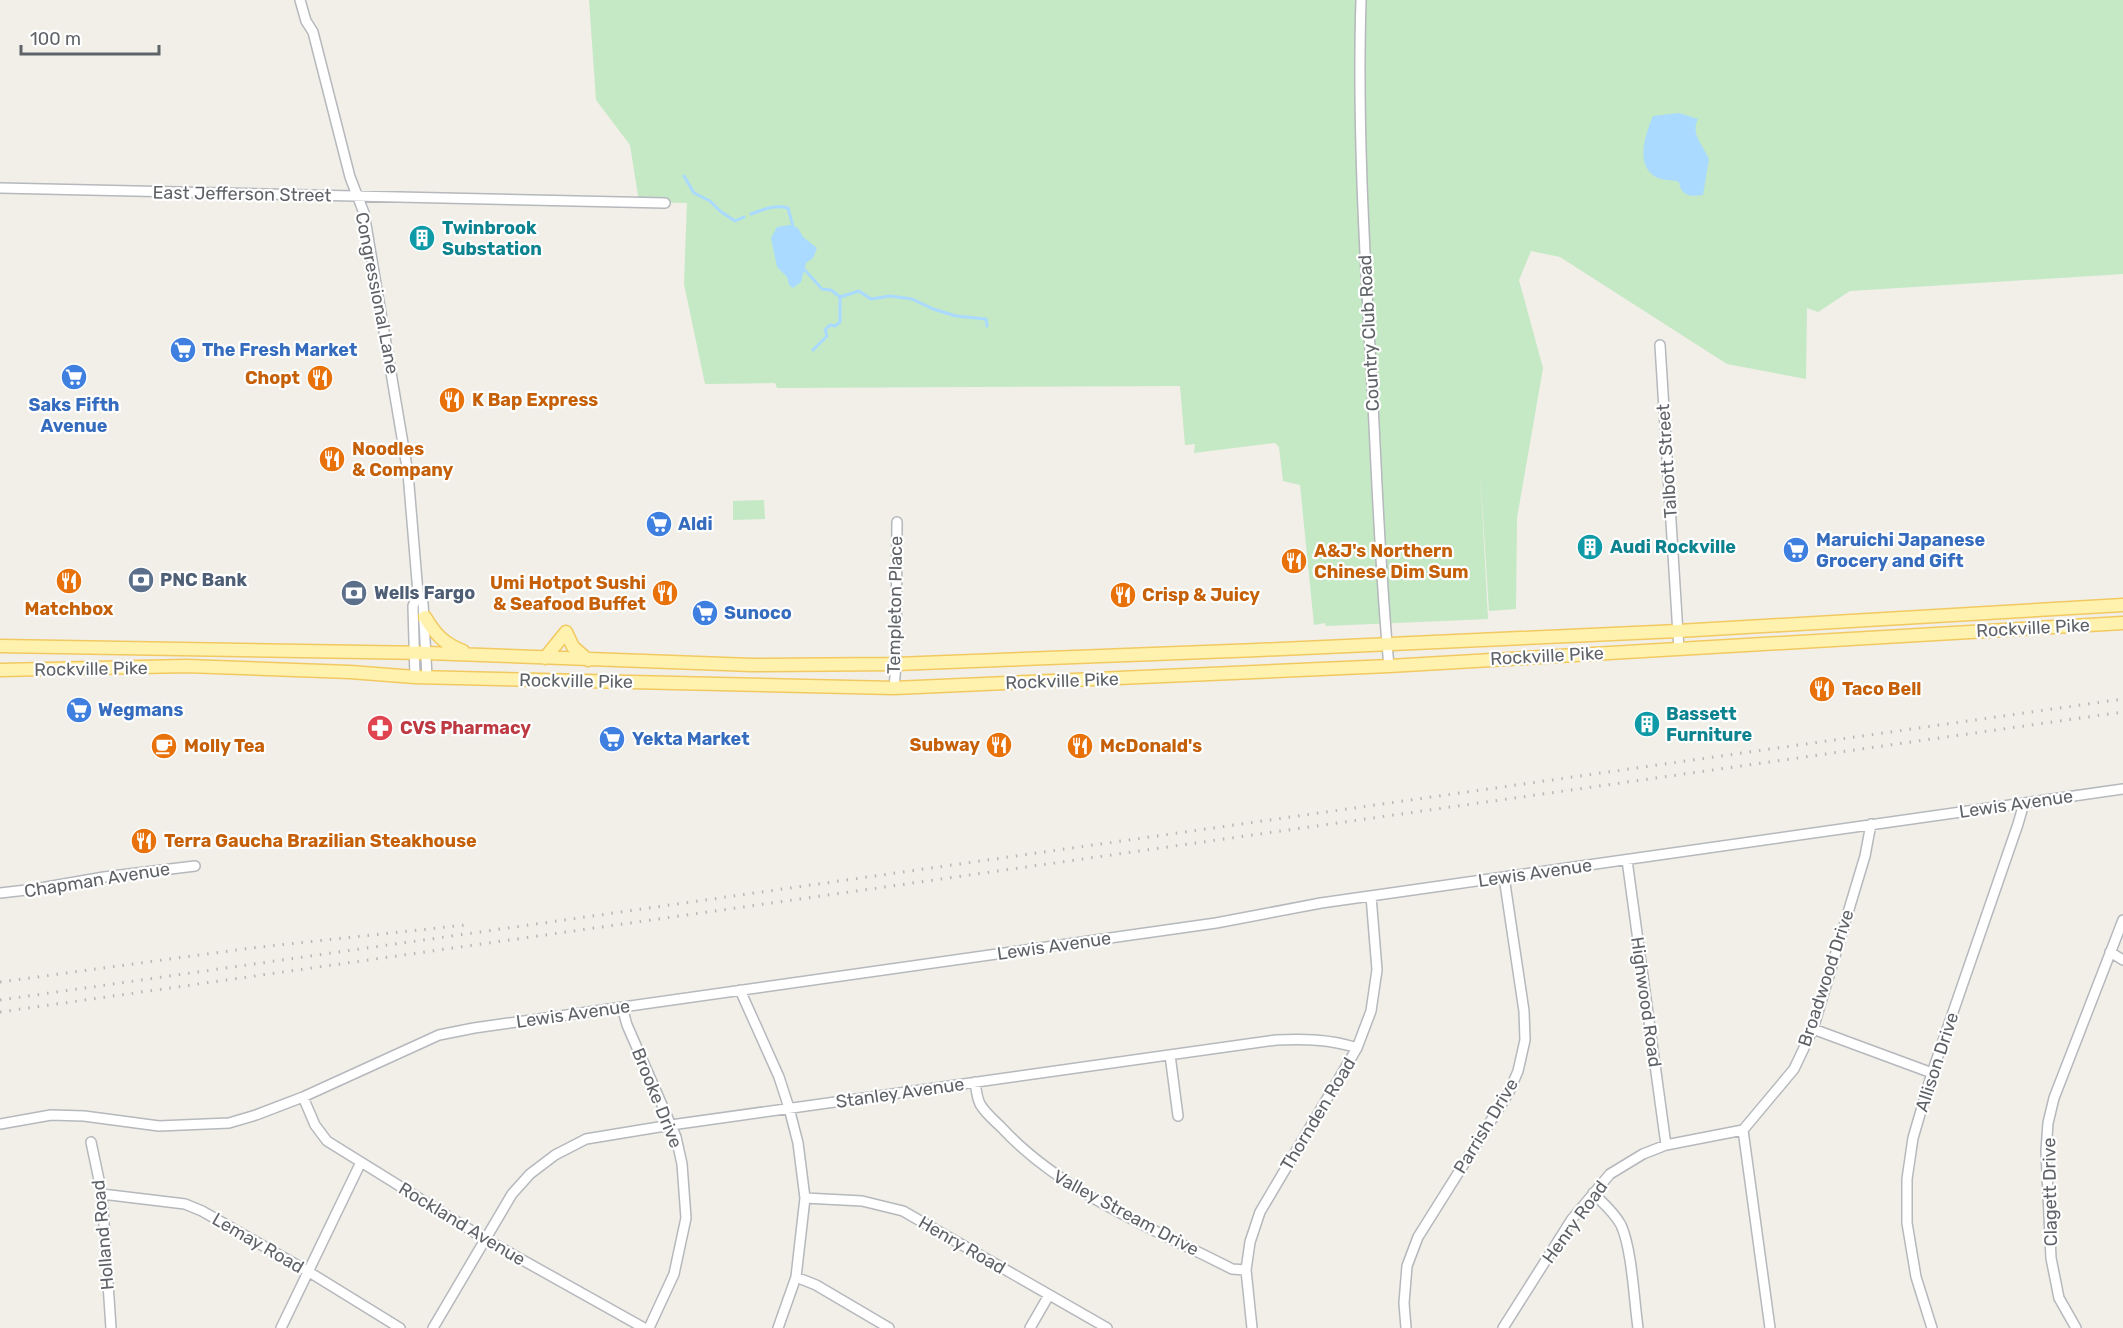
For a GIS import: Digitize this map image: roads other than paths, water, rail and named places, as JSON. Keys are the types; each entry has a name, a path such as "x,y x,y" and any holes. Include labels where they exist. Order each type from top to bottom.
{"main road":[{"name":"Rockville Pike","path":"0,646 427,653 752,665 896,664 1678,631 2123,605"},
{"path":"425,617 440,639 472,655"},
{"name":"Rockville Pike","path":"0,670 186,666 421,677 894,688 1389,666 2123,623"},
{"path":"545,658 566,632 573,646 588,660"},
{"path":"1531,638 1532,657"}],"street":[{"name":"Congressional Lane","path":"300,0 306,21 313,32 350,177 364,213 408,473 418,593 423,603 425,617 427,653 421,677"},
{"name":"Country Club Road","path":"1361,0 1359,67 1361,167 1389,666"},
{"name":"East Jefferson Street","path":"0,188 665,203"},
{"name":"Talbott Street","path":"1660,345 1679,650"},
{"name":"Templeton Place","path":"894,688 897,522"},
{"name":"Congressional Lane","path":"418,593 413,606 414,653 421,677"},
{"name":"Lewis Avenue","path":"0,1124 51,1115 84,1116 159,1126 220,1124 256,1115 303,1097 439,1035 474,1028 1216,922 1321,903 2123,789"},
{"name":"Allison Drive","path":"1932,1328 1916,1277 1907,1223 1907,1179 1913,1138 1932,1073 2024,803"},
{"name":"Broadwood Drive","path":"1743,1130 1794,1069 1813,1029 1865,855 1871,824"},
{"name":"Highwood Road","path":"1627,860 1666,1145"},
{"name":"Chapman Avenue","path":"0,893 195,866"},
{"name":"Parrish Drive","path":"1406,1328 1404,1303 1407,1266 1418,1238 1509,1092 1518,1071 1525,1040 1524,1011 1504,877"},
{"name":"Thornden Road","path":"1252,1328 1246,1270 1250,1242 1260,1212 1357,1048 1371,1011 1377,970 1371,896"},
{"name":"Clagett Drive","path":"2076,1328 2059,1298 2051,1258 2046,1151 2048,1123 2054,1098 2123,920"},
{"path":"2110,952 2123,960"},
{"path":"740,990 779,1077 789,1108 798,1143 805,1198 796,1277 778,1328"},
{"name":"Brooke Drive","path":"622,1007 627,1025 676,1137 682,1164 686,1218 674,1274 649,1328"},
{"path":"1813,1029 1932,1073"},
{"name":"Stanley Avenue","path":"433,1328 512,1194 530,1174 555,1155 586,1140 671,1125 1276,1040 1330,1041 1357,1048"},
{"path":"1170,1055 1178,1116"},
{"name":"Valley Stream Drive","path":"975,1082 979,1102 983,1108 1013,1140 1047,1170 1100,1201 1232,1269 1246,1270"},
{"name":"Rockland Avenue","path":"303,1097 315,1125 327,1141 485,1239 644,1328"},
{"path":"1743,1130 1770,1328"},
{"name":"Henry Road","path":"1503,1328 1572,1219 1610,1174 1643,1154 1666,1145 1743,1130"},
{"name":"Holland Road","path":"91,1142 102,1194 111,1328"},
{"path":"281,1328 361,1162"},
{"path":"1593,1193 1613,1213 1626,1240 1638,1328"},
{"name":"Lemay Road","path":"102,1194 185,1204 202,1211 309,1272 400,1328"},
{"name":"Henry Road","path":"805,1198 862,1201 903,1211 1107,1328"},
{"path":"796,1277 816,1285 889,1328"},
{"path":"1030,1328 1049,1294"}],"water":[{"path":"1679,113 1698,119 1696,135 1709,159 1703,195 1694,196 1684,193 1679,182 1656,177 1645,165 1645,140 1653,116"},
{"path":"789,225 798,228 803,237 817,248 813,258 806,263 801,282 793,288 789,285 787,277 777,267 771,238 777,227"}],"waterway":[{"path":"684,176 694,193 710,201 720,211 735,221 744,217"},
{"path":"751,214 773,207 788,208 794,230"},
{"path":"803,268 822,289 831,290 840,297 840,322 835,326 830,325 825,330 827,336 813,350"},
{"path":"840,297 859,291 871,299 890,296 912,299 956,316 986,319 987,326"}],"railway":[{"path":"0,1000 2123,699"},
{"path":"0,1012 2123,712"},
{"path":"0,982 251,948 465,925"}],"place":[{"name":"Twinbrook Substation","path":"422,238"},
{"name":"The Fresh Market","path":"183,350"},
{"name":"Saks Fifth Avenue","path":"74,377"},
{"name":"Chopt","path":"320,378"},
{"name":"K Bap Express","path":"452,400"},
{"name":"Noodles & Company","path":"332,459"},
{"name":"Aldi","path":"659,524"},
{"name":"Audi Rockville","path":"1590,547"},
{"name":"Maruichi Japanese Grocery and Gift","path":"1796,550"},
{"name":"A&J's Northern Chinese Dim Sum","path":"1294,561"},
{"name":"PNC Bank","path":"141,580"},
{"name":"Matchbox","path":"69,581"},
{"name":"Wells Fargo","path":"354,593"},
{"name":"Umi Hotpot Sushi & Seafood Buffet","path":"665,593"},
{"name":"Crisp & Juicy","path":"1123,595"},
{"name":"Sunoco","path":"705,613"},
{"name":"Taco Bell","path":"1822,689"},
{"name":"Wegmans","path":"79,710"},
{"name":"Bassett Furniture","path":"1647,724"},
{"name":"CVS Pharmacy","path":"380,728"},
{"name":"Yekta Market","path":"612,739"},
{"name":"Subway","path":"999,745"},
{"name":"Molly Tea","path":"164,746"},
{"name":"McDonald's","path":"1080,746"},
{"name":"Terra Gaucha Brazilian Steakhouse","path":"144,841"}]}
